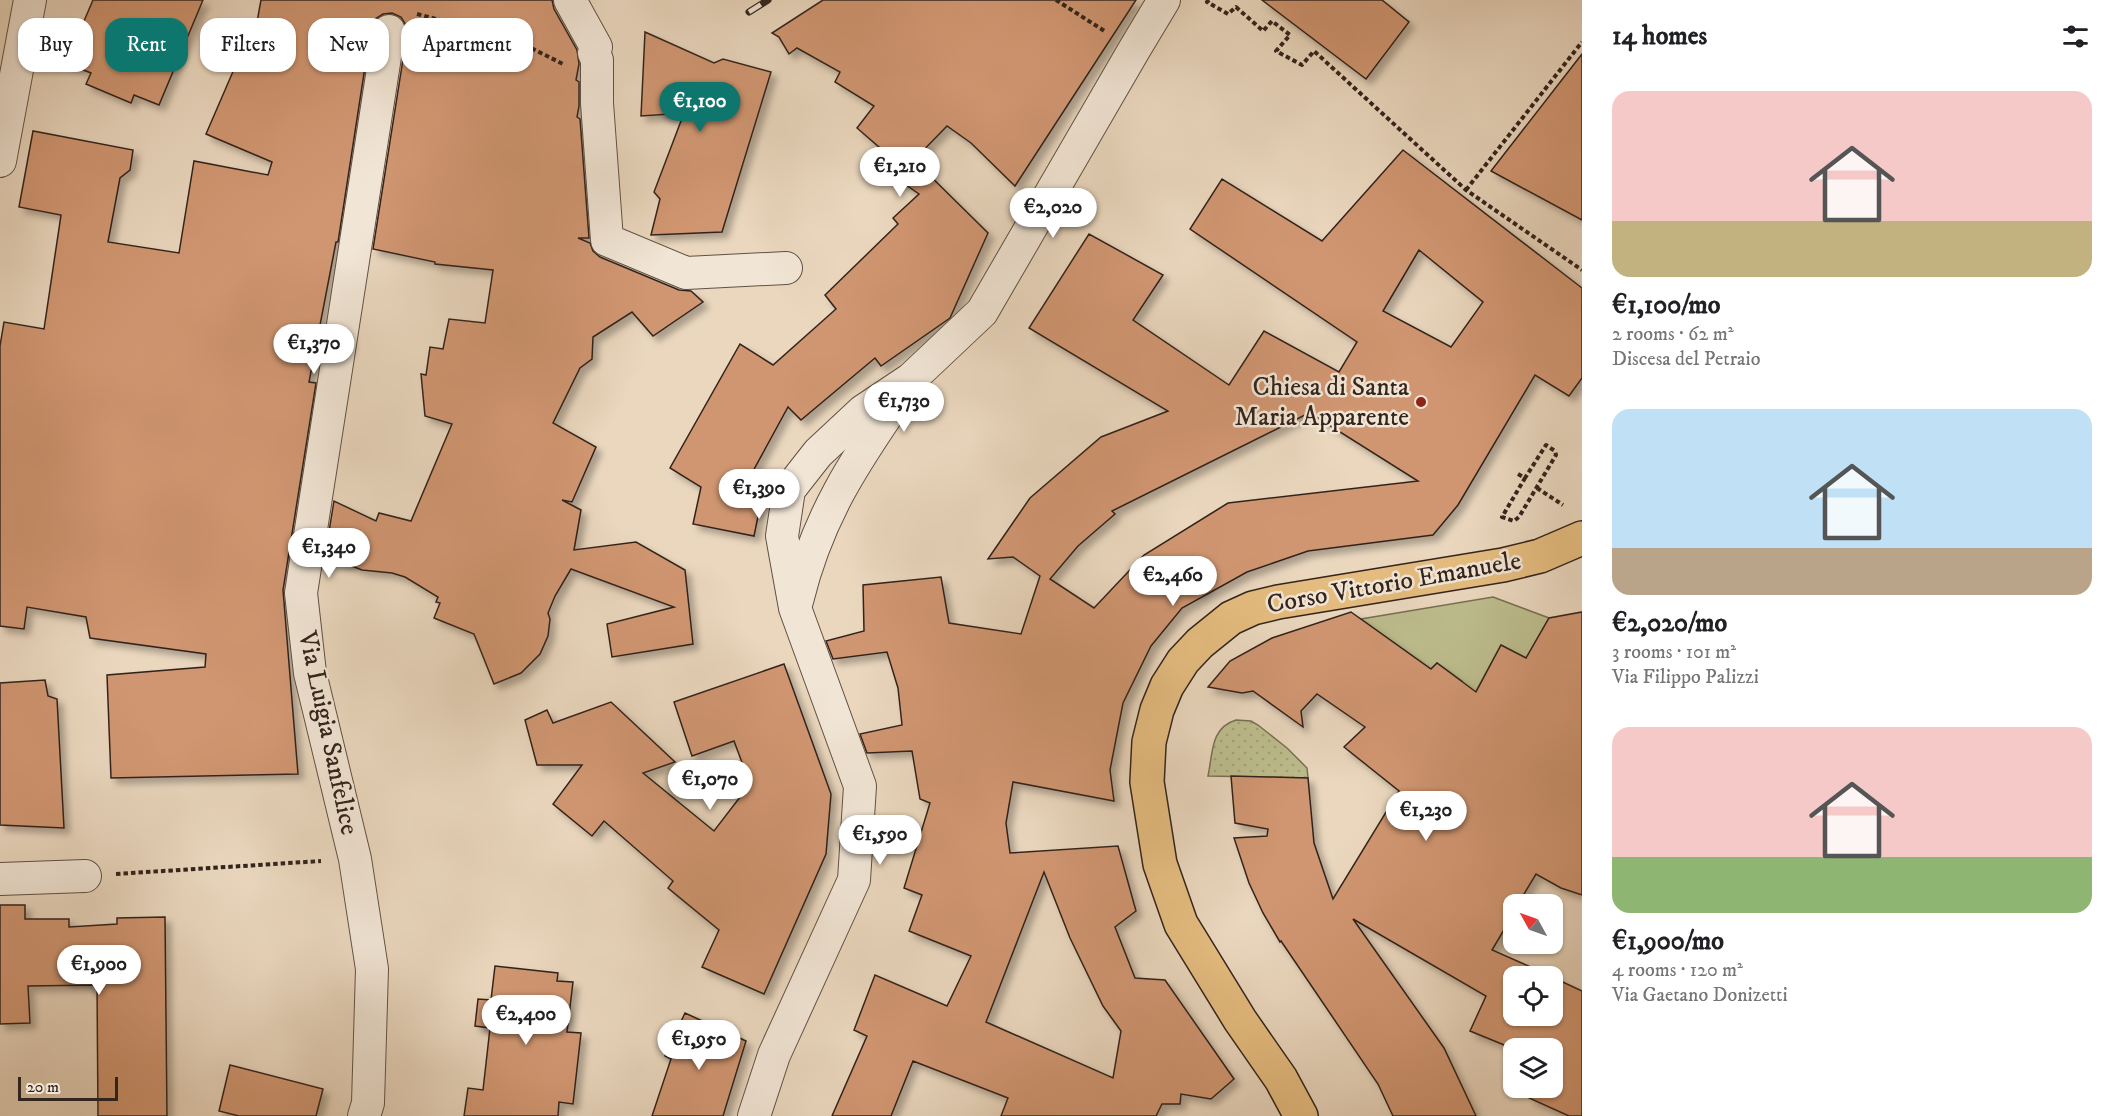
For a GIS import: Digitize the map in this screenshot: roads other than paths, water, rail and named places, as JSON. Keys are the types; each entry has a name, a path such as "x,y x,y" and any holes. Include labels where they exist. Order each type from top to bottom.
{"main road":[{"name":"Corso Vittorio Emanuele","path":"1301,1116 1281,1078 1240,1020 1181,924 1160,864 1147,782 1149,742 1157,710 1167,686 1183,661 1200,643 1232,618 1253,608 1503,565 1540,556 1582,538"}],"street":[{"path":"0,161 30,0"},
{"path":"570,0 596,47 594,53 597,60 597,93 607,240 686,273 786,268"},
{"path":"754,1116 774,1055 854,880 860,786 795,608 782,536 789,490 818,453 863,411 911,379 982,312 1164,0"},
{"name":"Via Luigia Sanfelice","path":"364,1116 368,1103 372,969 355,859 310,673 301,593 382,72"},
{"path":"795,608 804,572 826,515 856,459 911,379"},
{"path":"0,879 85,876"}],"railway":[{"path":"749,12 768,0"}],"place":[{"name":"Chiesa di Santa Maria Apparente","path":"1421,402"}]}
